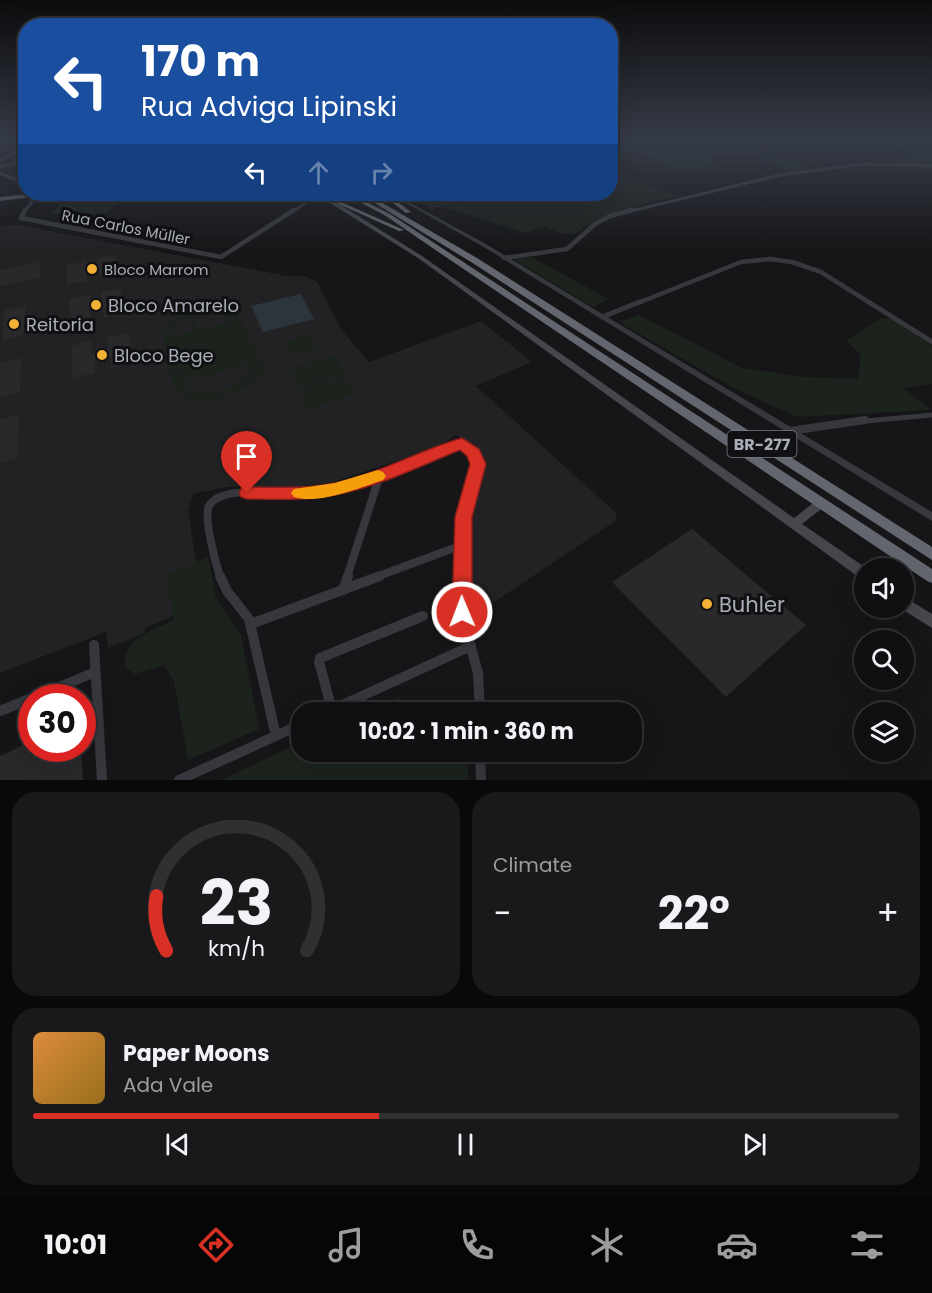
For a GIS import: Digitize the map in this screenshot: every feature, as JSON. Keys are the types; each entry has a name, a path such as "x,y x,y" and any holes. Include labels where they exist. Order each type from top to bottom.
{"highway":[{"path":"335,201 437,247"},
{"name":"BR-277","path":"361,201 388,215 437,247 932,577"},
{"name":"BR-277","path":"375,201 474,260 932,554"},
{"path":"394,201 474,260"}],"main road":[{"path":"0,199 18,197"},
{"path":"331,201 420,256 854,567"},
{"path":"794,524 821,503"},
{"path":"914,610 932,622"}],"street":[{"path":"504,258 567,249 595,224 610,216 775,177"},
{"name":"Rua Carlos Müller","path":"32,201 21,218 221,257 308,201"},
{"path":"404,201 504,258 932,517"},
{"path":"602,317 741,262 782,260 821,272 932,342"},
{"path":"789,431 867,420 932,415"},
{"path":"276,736 251,624 247,614 229,594 220,578 208,508 214,499 237,493 324,491 351,486 462,443 473,453 478,464 464,514 462,612 478,673 479,702"},
{"path":"343,590 380,475"},
{"path":"251,624 462,545"},
{"path":"327,702 320,658 423,616"},
{"path":"94,645 102,780"},
{"path":"349,702 471,646"},
{"path":"66,684 95,672"},
{"path":"0,711 18,704"},
{"path":"179,780 291,729"},
{"path":"480,762 481,780"}],"shaded area":[{"path":"618,177 626,177 677,196 611,214 575,234 559,233 545,227 526,233 442,207 466,201 618,201"},
{"path":"62,201 144,201 118,204 84,229 65,226 72,212 50,214"},
{"path":"415,201 465,201 432,209"},
{"path":"18,225 287,276 305,276 317,282 341,329 369,362 481,321 532,362 476,386 615,512 617,520 473,616 468,595 468,550 481,467 474,450 464,439 455,435 446,442 414,455 330,483 294,487 228,487 201,492 193,494 188,510 198,575 209,601 145,628 145,633 108,648 106,632 0,673 0,226"},
{"path":"532,257 608,299 593,307 513,259"},
{"path":"301,294 314,319 263,332 251,306"},
{"path":"229,310 239,316 268,377 259,380 257,377 239,390 214,399 190,398 180,393 173,385 162,332 166,326 178,318 192,312","holes":["216,313 224,315 231,321 252,369 247,376 230,387 209,392 190,388 183,382 170,331 177,323 189,317 193,329 197,328 193,316"]},
{"path":"639,315 742,368 803,377 858,379 861,355 846,341 881,318 892,319 932,346 932,384 903,388 931,410 797,417 732,387 619,322"},
{"path":"230,322 249,364 186,381 172,336"},
{"path":"311,335 318,349 292,356 284,342"},
{"path":"335,356 346,373 298,387 289,368"},
{"path":"344,377 356,394 308,410 299,389"},
{"path":"208,557 216,598 241,635 259,729 188,760 174,681 164,665 135,674 125,667 126,657 134,642 148,632 174,620 166,574"},
{"path":"399,697 401,702 388,702"},
{"path":"291,747 291,762 468,762 469,780 221,780"}],"building":[{"name":"Bloco Marrom","path":"115,255 118,275 100,278 99,271 86,273 86,281 67,285 67,265 86,261 86,268 98,266 97,258"},
{"path":"41,262 40,278 0,286 0,270"},
{"name":"Bloco Amarelo","path":"120,288 125,313 104,317 102,307 89,309 91,320 70,325 69,299 89,295 90,303 102,300 101,292"},
{"name":"Reitoria","path":"26,306 24,335 2,340 5,310"},
{"name":"Bloco Bege","path":"129,333 134,363 111,368 110,357 94,361 95,373 72,378 71,346 91,341 92,353 109,349 107,338"},
{"path":"21,358 20,392 0,397 0,363"},
{"path":"19,414 17,458 0,463 0,420"},
{"name":"Buhler","path":"692,529 806,625 726,697 612,582"},
{"path":"18,748 18,762 82,762 83,780 0,780 0,756"}],"slow traffic":[{"path":"300,493 351,486 378,476"}],"place":[{"name":"Bloco Marrom","path":"92,269"},
{"name":"Bloco Amarelo","path":"96,305"},
{"name":"Reitoria","path":"14,324"},
{"name":"Bloco Bege","path":"102,355"},
{"name":"Buhler","path":"707,604"}],"route":[{"path":"247,493 296,493 351,486 462,443 477,458 478,464 463,517 462,612"}]}
